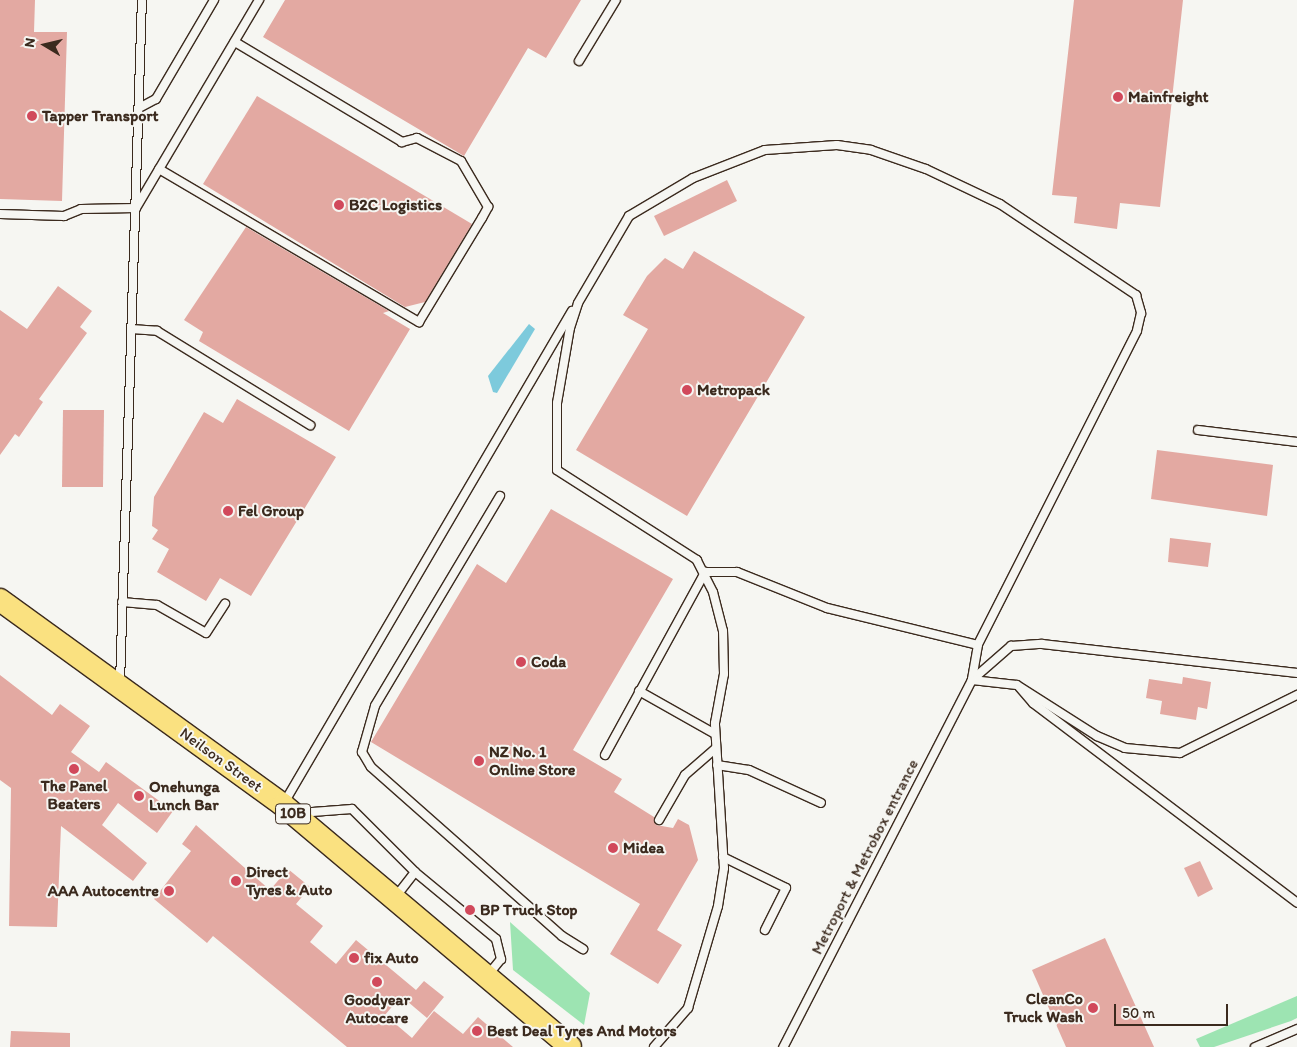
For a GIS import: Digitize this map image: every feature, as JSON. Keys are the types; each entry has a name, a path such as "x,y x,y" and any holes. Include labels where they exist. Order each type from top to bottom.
{"main road":[{"name":"Neilson Street","path":"0,600 287,809 489,974 570,1047"}],"lane":[{"path":"120,686 142,0"},
{"path":"138,108 156,99 214,0"},
{"path":"136,208 259,0"},
{"path":"579,61 616,0"},
{"path":"159,169 419,322 482,218 488,207 461,161 417,138 402,142 235,42"},
{"path":"489,974 501,959 496,938 415,872 352,809 287,809 626,219 670,190 765,150 837,145 871,150 926,168 1000,204 1136,296 1141,313 1137,331 978,645 972,680"},
{"path":"0,214 64,216 81,209 136,208"},
{"path":"580,298 557,403 557,470 689,553 705,572 725,654 715,734 723,857 718,906 688,1008 654,1047"},
{"path":"131,329 157,330 310,424"},
{"path":"1198,430 1297,442"},
{"path":"500,496 375,706 362,752 371,766 408,800 562,936 583,950"},
{"path":"705,572 737,572 826,608 978,645"},
{"path":"605,755 705,572"},
{"path":"122,602 157,604 206,633 225,604"},
{"path":"972,680 1010,646 1042,644 1297,673"},
{"path":"972,680 1017,685 1097,736 1125,748 1180,753 1297,696"},
{"name":"Metroport & Metrobox entrance","path":"783,1047 972,680"},
{"path":"1017,685 1033,703 1297,903"},
{"path":"639,691 715,734"},
{"path":"659,820 685,775 715,749"},
{"path":"717,765 748,770 821,803"},
{"path":"723,857 786,888 765,930"},
{"path":"395,897 415,872"},
{"path":"1255,1047 1297,1029"}],"green space":[{"path":"510,922 590,993 584,1025 513,970"},
{"path":"1297,996 1297,1018 1291,1021 1214,1047 1200,1047 1196,1039"}],"water":[{"path":"529,324 535,329 497,393 493,392 488,376"}],"building":[{"name":"Tapper Transport","path":"0,0 35,0 34,32 67,32 62,201 0,199"},
{"path":"285,0 581,0 546,58 528,48 464,156 263,37"},
{"name":"Mainfreight","path":"1074,0 1183,0 1160,207 1120,203 1117,229 1074,223 1077,197 1052,195"},
{"name":"B2C Logistics","path":"257,96 472,224 425,302 405,307 203,184"},
{"path":"727,180 737,201 664,236 654,216"},
{"path":"246,227 389,311 383,313 410,329 349,431 199,341 203,332 184,320"},
{"name":"Metropack","path":"694,251 805,317 687,516 576,450 648,329 623,315 647,276 665,258 683,269"},
{"path":"58,286 92,311 80,327 87,333 39,399 43,402 19,437 15,434 0,455 0,310 27,329"},
{"name":"Fel Group","path":"237,399 336,457 251,596 220,578 206,601 157,572 169,549 152,539 158,530 152,526 154,497 204,412 223,423"},
{"path":"63,410 104,410 103,487 62,487"},
{"path":"1157,450 1273,465 1267,516 1151,499"},
{"name":"Coda","path":"551,509 673,579 573,750 622,779 614,792 654,817 656,825 673,828 678,819 689,825 698,860 657,930 682,945 658,984 610,954 640,904 371,742 477,564 506,583"},
{"path":"1170,538 1211,543 1208,567 1168,562"},
{"path":"0,675 52,715 60,704 90,726 71,752 99,772 106,762 173,811 157,833 118,803 102,825 147,863 133,881 61,826 57,927 9,926 11,788 0,780"},
{"path":"1183,677 1211,682 1207,709 1198,707 1196,720 1160,714 1162,701 1146,698 1149,679 1182,684"},
{"path":"196,825 270,890 288,869 310,887 296,904 323,926 310,942 336,964 356,940 416,990 424,981 444,997 427,1018 401,996 385,1015 412,1038 434,1011 463,1034 478,1017 513,1047 347,1047 213,936 207,943 154,899 191,851 182,844"},
{"path":"1200,861 1213,889 1198,897 1184,868"},
{"name":"CleanCo Truck Wash","path":"1105,938 1154,1047 1066,1047 1032,970"},
{"path":"11,1031 70,1033 70,1047 10,1047"}],"place":[{"name":"Mainfreight","path":"1118,97"},
{"name":"Tapper Transport","path":"32,116"},
{"name":"B2C Logistics","path":"339,205"},
{"name":"Metropack","path":"687,390"},
{"name":"Fel Group","path":"228,511"},
{"name":"Coda","path":"521,662"},
{"name":"NZ No. 1 Online Store","path":"479,761"},
{"name":"The Panel Beaters","path":"74,769"},
{"name":"Onehunga Lunch Bar","path":"139,796"},
{"name":"Midea","path":"613,848"},
{"name":"Direct Tyres & Auto","path":"236,881"},
{"name":"AAA Autocentre","path":"169,891"},
{"name":"BP Truck Stop","path":"470,910"},
{"name":"fix Auto","path":"354,958"},
{"name":"Goodyear Autocare","path":"377,982"},
{"name":"CleanCo Truck Wash","path":"1093,1008"},
{"name":"Best Deal Tyres And Motors","path":"477,1031"}]}
